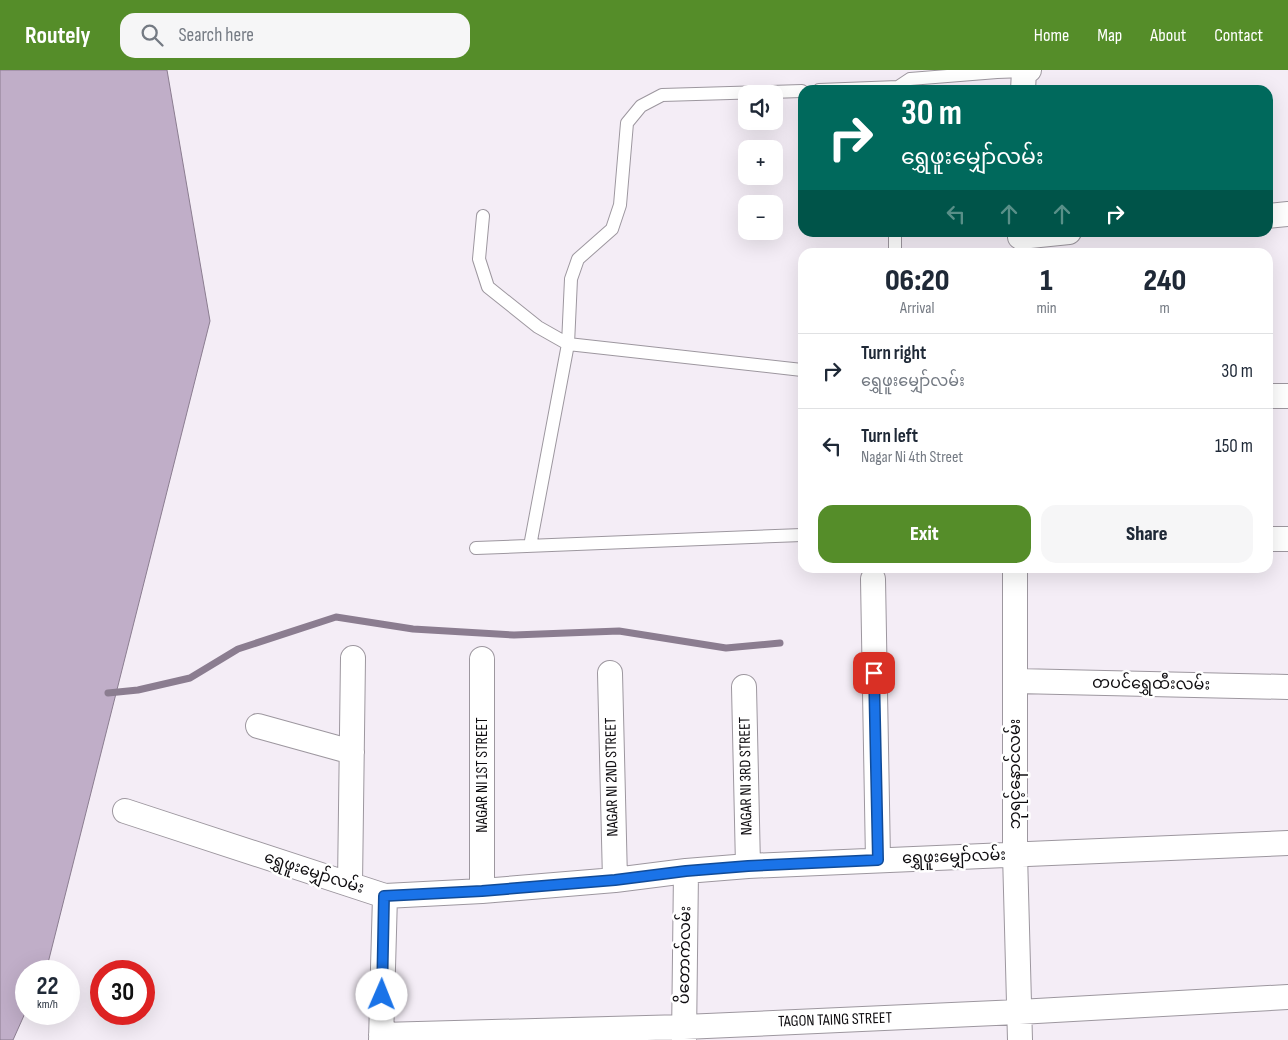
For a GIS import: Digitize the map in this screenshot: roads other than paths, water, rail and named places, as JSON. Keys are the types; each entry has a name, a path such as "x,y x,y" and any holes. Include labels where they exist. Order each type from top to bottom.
{"street":[{"path":"1023,85 1024,71 1029,70"},
{"path":"1273,216 1288,214"},
{"path":"1020,241 1042,237"},
{"path":"1273,396 1288,396"},
{"path":"1273,539 1288,539"},
{"name":"ဘုရင့်နောင်လမ်း","path":"1016,573 1014,854 1020,1040"},
{"path":"873,579 878,860"},
{"path":"350,884 353,658"},
{"name":"NAGAR NI 1ST STREET","path":"482,659 482,891"},
{"name":"NAGAR NI 2ND STREET","path":"610,673 615,880"},
{"name":"တပင်ရွှေထီးလမ်း","path":"1015,681 1288,687"},
{"name":"NAGAR NI 3RD STREET","path":"744,687 748,866"},
{"path":"258,726 352,752"},
{"name":"ရွှေဖူးမျှော်လမ်း","path":"125,810 384,896 482,891 748,866 1288,843"},
{"name":"ပိတောက်လမ်း","path":"684,1033 686,871"},
{"path":"381,1038 384,896"},
{"name":"TAGON TAING STREET","path":"381,1038 832,1030 1019,1012 1288,998"}],"lane":[{"path":"903,85 910,79 997,71 1024,71"},
{"path":"530,546 568,344 571,278 578,259 612,229 620,205 627,123 641,106 662,95 798,91"},
{"path":"483,216 479,259 488,287 538,327 568,344 798,370"},
{"path":"476,548 798,535"}],"waterway":[{"path":"108,693 138,690 190,678 238,649 336,617 413,629 514,635 619,631 726,648 780,643"}]}
